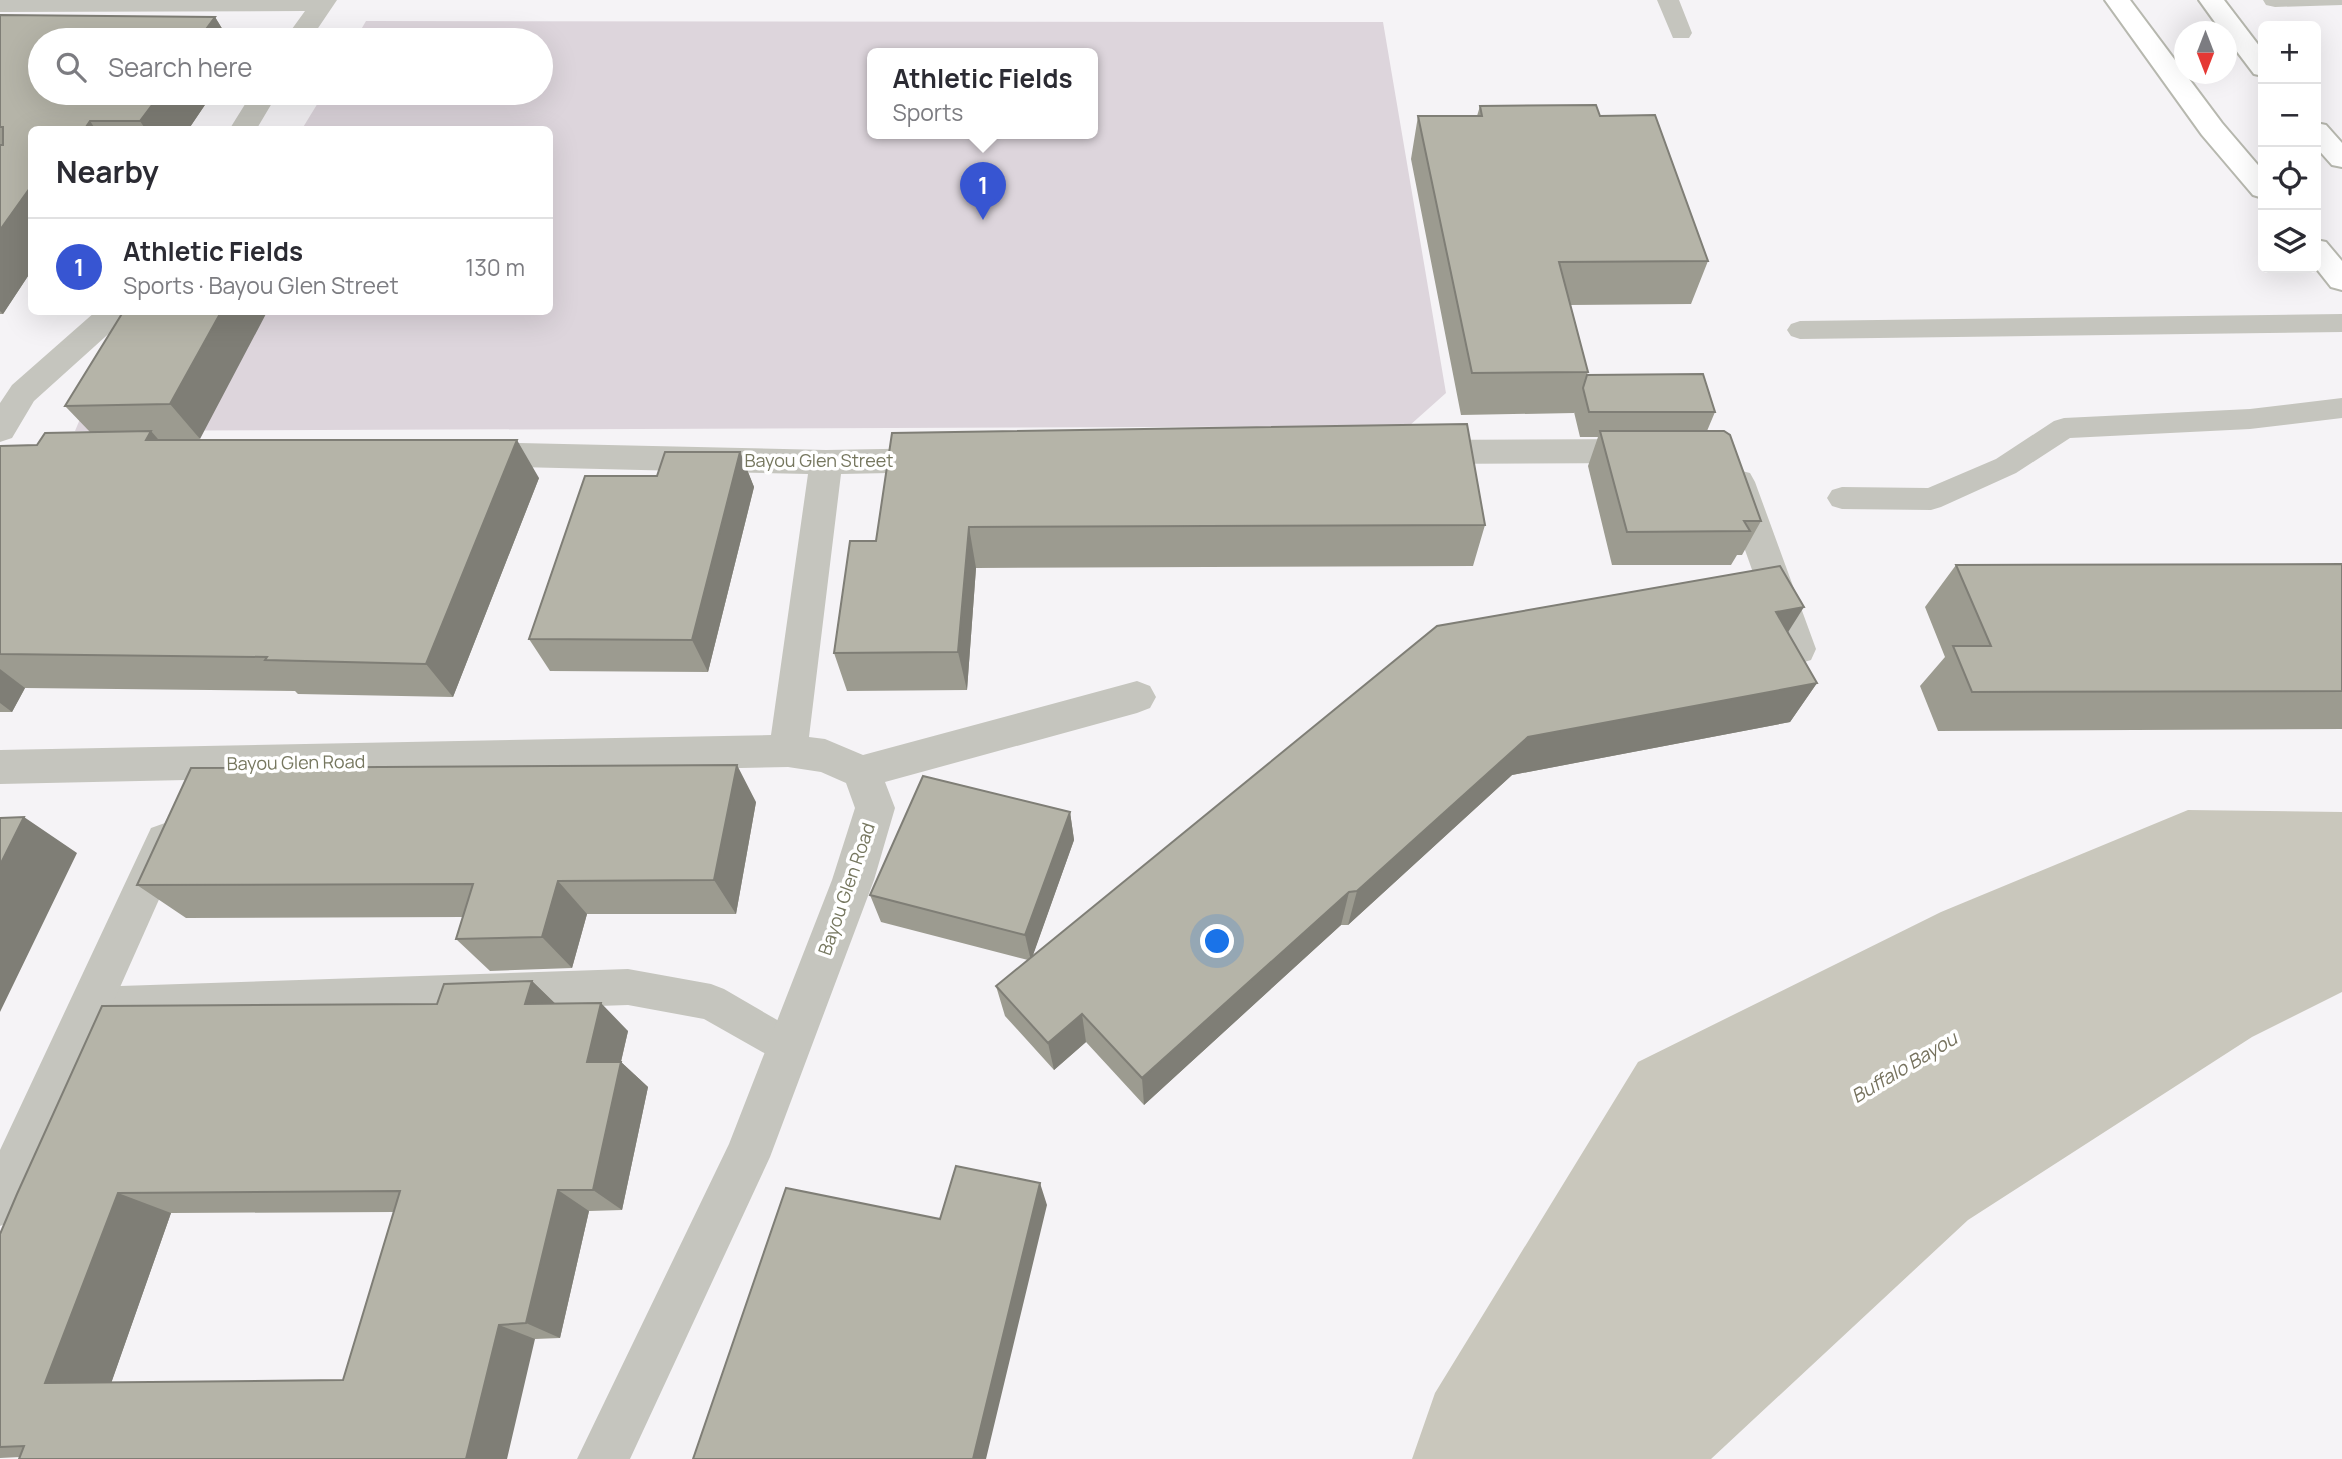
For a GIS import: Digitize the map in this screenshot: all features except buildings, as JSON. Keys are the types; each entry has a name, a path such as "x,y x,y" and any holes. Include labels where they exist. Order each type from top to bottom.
{"main road":[{"path":"2117,0 2211,129 2258,182"},
{"path":"2211,0 2258,61"},
{"path":"2321,136 2342,159"},
{"path":"2321,255 2342,279"}],"street":[{"path":"2275,0 2334,0"},
{"path":"0,5 323,2"},
{"path":"305,28 323,2"},
{"path":"244,126 258,105"},
{"path":"0,430 12,393 110,315"},
{"path":"1382,453 1681,451"},
{"name":"Bayou Glen Street","path":"441,453 826,462 976,460"},
{"path":"1722,455 1730,462 1798,649"},
{"path":"788,751 826,462"},
{"path":"861,772 1137,697"},
{"name":"Bayou Glen Road","path":"0,767 788,751 825,756 861,772 875,808 853,880 747,1157 603,1459"},
{"path":"0,1202 200,765"}],"lane":[{"path":"1668,0 1681,33"},
{"path":"1800,330 2342,323"},
{"path":"1842,498 1931,499 2006,466 2064,428 2250,419 2342,408"},
{"path":"90,1005 628,987 711,1002 789,1048"}],"shaded area":[{"path":"366,21 1383,22 1446,393 1409,426 75,431 97,378 161,315 553,315 553,126 304,126 317,105 553,105 553,28 362,28"}],"water":[{"name":"Buffalo Bayou","path":"2188,810 2342,812 2342,992 2252,1037 1968,1220 1711,1459 1412,1459 1435,1393 1638,1062 1941,912"}],"place":[{"name":"Athletic Fields","path":"983,220"}]}
